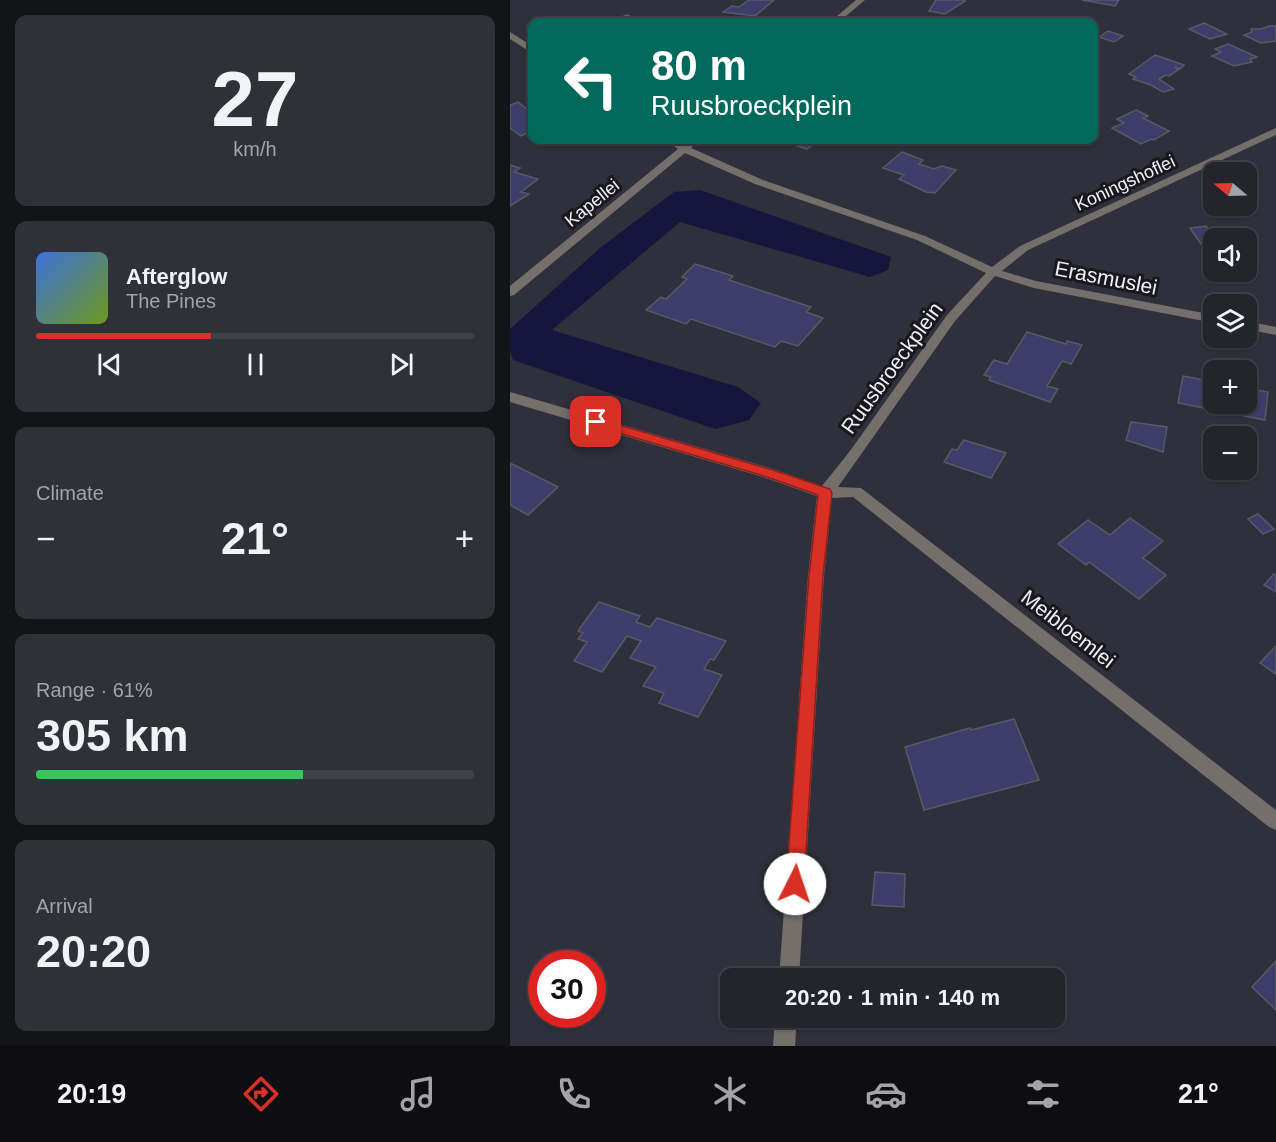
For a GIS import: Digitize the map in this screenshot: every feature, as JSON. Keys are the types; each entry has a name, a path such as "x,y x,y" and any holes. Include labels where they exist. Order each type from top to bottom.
{"street":[{"path":"839,18 861,0"},
{"path":"510,35 528,47"},
{"name":"Koningshoflei","path":"993,272 1024,248 1276,130"},
{"path":"677,144 759,182 921,238 993,272"},
{"name":"Kapellei","path":"510,292 690,144"},
{"name":"Erasmuslei","path":"993,272 1034,284 1203,317"},
{"name":"Ruusbroeckplein","path":"825,493 855,455 951,318 993,272"},
{"path":"1257,327 1276,331"},
{"path":"510,397 768,473 825,493 816,576 790,968"},
{"name":"Meibloemlei","path":"825,493 856,492 1276,821"},
{"path":"784,1046 785,1028"}],"shaded area":[{"path":"700,190 891,257 888,270 870,277 680,222 552,330 738,387 761,403 749,420 715,429 513,360 510,350 510,329 600,248 674,192"}],"building":[{"path":"749,0 774,0 755,16 723,12 732,6 739,7"},
{"path":"936,0 965,1 945,14 929,11"},
{"path":"1082,0 1119,0 1115,6"},
{"path":"627,15 634,18 618,18"},
{"path":"1204,23 1227,34 1210,39 1189,29"},
{"path":"1276,26 1276,41 1261,43 1244,35 1252,32 1251,29"},
{"path":"1108,31 1123,36 1114,42 1099,37"},
{"path":"1228,44 1257,57 1250,59 1252,62 1234,66 1212,56 1221,52 1215,49"},
{"path":"1155,55 1184,65 1180,69 1175,67 1178,70 1159,79 1174,89 1163,92 1133,79 1136,77 1129,74"},
{"path":"518,102 528,110 528,133 521,136 510,128 510,105"},
{"path":"1136,110 1148,116 1143,118 1169,131 1154,140 1151,139 1141,144 1112,128 1124,123 1117,119"},
{"path":"800,144 814,144 807,149 797,146"},
{"path":"902,152 923,160 919,164 934,169 942,166 956,170 935,193 926,192 899,179 904,175 883,168"},
{"path":"510,165 520,168 514,172 538,179 521,192 529,194 510,206"},
{"path":"1206,226 1207,228 1203,228 1203,247 1190,228"},
{"path":"695,264 733,276 729,280 811,307 806,312 823,318 798,346 781,341 775,347 691,319 686,324 646,310 661,297 666,299 687,279 682,277"},
{"path":"1027,332 1066,344 1067,341 1082,345 1071,364 1062,361 1047,386 1058,389 1050,402 989,380 991,377 984,375 994,360 1007,364"},
{"path":"1183,376 1203,380 1203,408 1178,403"},
{"path":"1257,390 1268,392 1265,420 1234,414 1257,414"},
{"path":"1131,422 1167,427 1163,452 1126,440"},
{"path":"964,440 1006,453 991,478 944,462 952,449 957,450"},
{"path":"510,463 558,487 528,515 510,505"},
{"path":"1258,514 1274,529 1263,534 1248,519"},
{"path":"1130,518 1163,541 1143,558 1166,575 1139,599 1089,562 1086,565 1058,544 1088,520 1110,535"},
{"path":"1274,574 1276,575 1276,592 1264,585"},
{"path":"599,602 640,616 636,622 650,627 657,618 726,641 714,660 710,659 704,669 722,675 698,717 659,703 664,693 643,686 656,667 630,658 641,641 627,636 602,672 574,661 587,642 578,639 583,633 578,631"},
{"path":"1276,646 1276,674 1260,663"},
{"path":"1014,719 1039,780 924,810 905,747 970,728 971,730"},
{"path":"875,872 905,874 904,907 872,905"},
{"path":"1276,961 1276,1010 1252,987"}],"route":[{"path":"596,422 768,473 825,493 816,576 795,884"}]}
